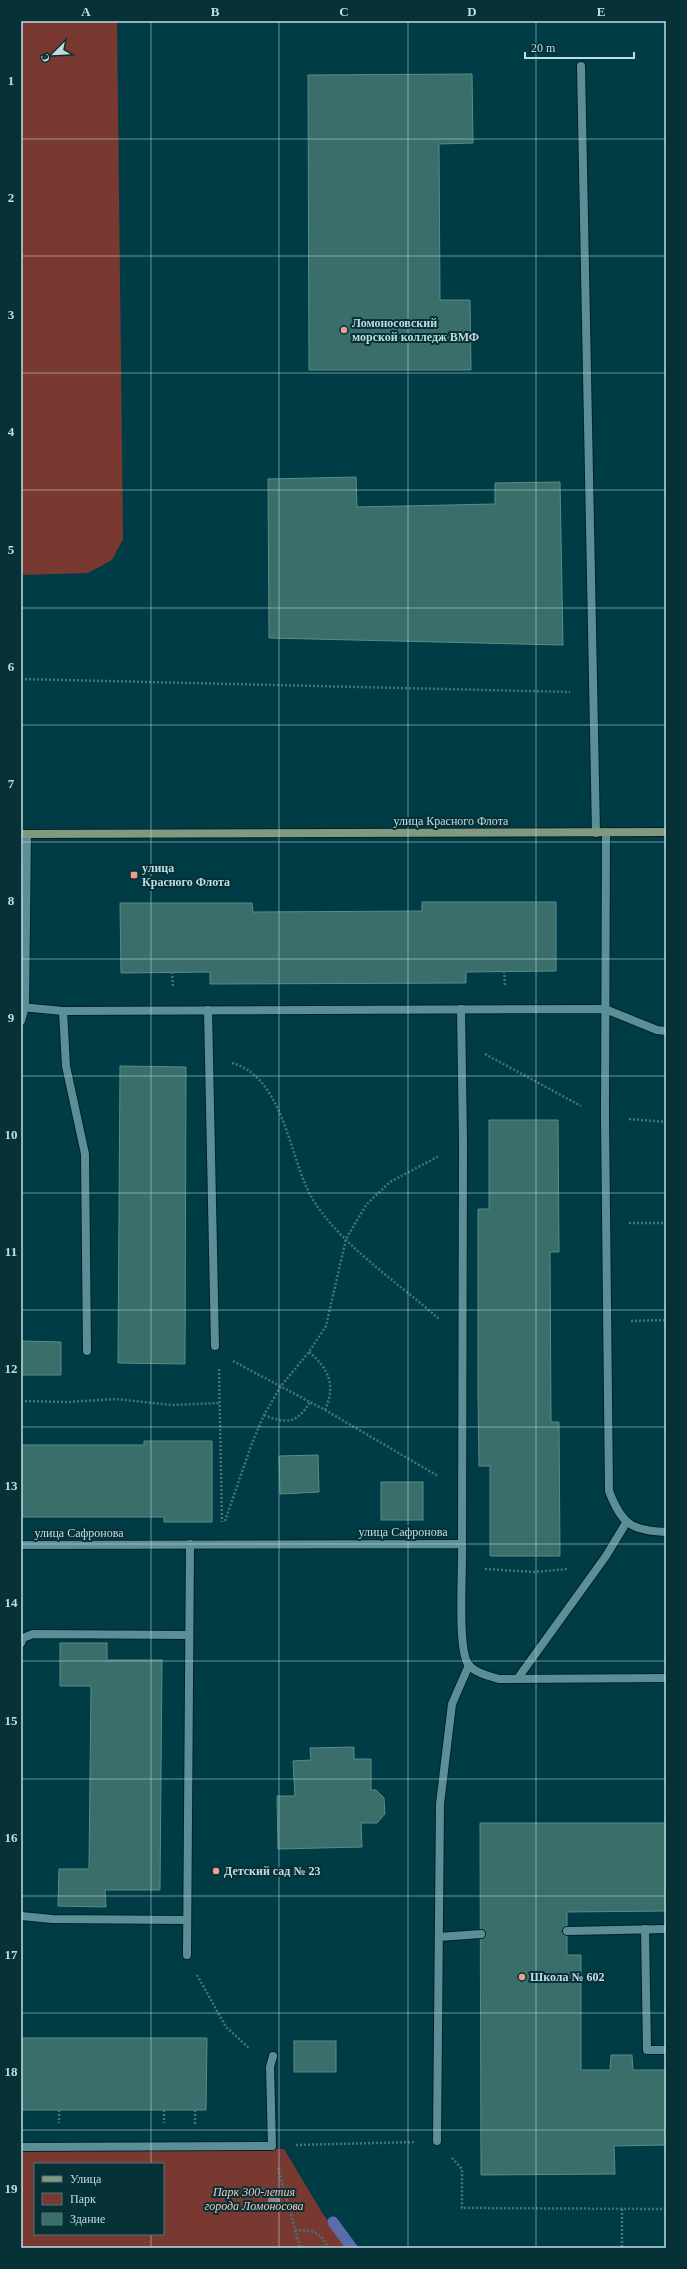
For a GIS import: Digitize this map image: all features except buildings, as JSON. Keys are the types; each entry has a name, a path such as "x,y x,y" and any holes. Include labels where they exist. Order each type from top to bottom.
{"main road":[{"name":"улица Красного Флота","path":"24,834 666,832"}],"lane":[{"path":"581,66 596,833"},
{"path":"606,832 605,1117 606,1323 609,1491 616,1510 626,1523 650,1532 666,1532"},
{"path":"21,1021 23,1007 24,834"},
{"path":"23,1007 63,1012 605,1009 657,1030 666,1031"},
{"path":"461,1009 463,1142 462,1544"},
{"path":"208,1010 217,1349"},
{"path":"63,1012 66,1066 85,1154 87,1351"},
{"path":"518,1678 596,1567 606,1556 626,1523"},
{"path":"187,1955 190,1544"},
{"name":"улица Сафронова","path":"21,1545 462,1544 463,1647 468,1665"},
{"path":"21,1643 23,1638 33,1634 189,1635"},
{"path":"437,2142 440,1804 452,1704 468,1665 481,1674 493,1677 666,1678"},
{"path":"21,1916 52,1919 188,1920"},
{"path":"645,1929 647,2050 666,2050"},
{"path":"567,1931 666,1929"},
{"path":"439,1937 480,1934"},
{"path":"21,2147 272,2146 270,2067 274,2056"}],"path":[{"path":"21,679 593,693"},
{"path":"462,1041 605,1117 666,1122"},
{"path":"210,1058 242,1066 259,1081 278,1107 306,1187 324,1214 346,1239 462,1340"},
{"path":"217,1349 220,1403 222,1529 252,1443 264,1415 281,1386 310,1352 326,1326 346,1239 366,1205 390,1182 463,1142"},
{"path":"606,1223 666,1223"},
{"path":"606,1323 666,1320"},
{"path":"217,1349 462,1489"},
{"path":"310,1352 325,1369 330,1382 332,1392 325,1410"},
{"path":"21,1401 68,1402 115,1399 172,1405 220,1403"},
{"path":"264,1415 278,1421 289,1421 302,1414 310,1402"},
{"path":"462,1568 534,1572 596,1567"},
{"path":"187,1955 202,1987 226,2027 270,2067"},
{"path":"300,2248 272,2146 437,2142 462,2169 462,2208 666,2209"},
{"path":"622,2209 622,2248"},
{"path":"295,2230 315,2231 323,2238 330,2248"}],"green space":[{"path":"21,21 117,21 123,539 112,560 88,573 21,575"},
{"name":"Парк 300-летия города Ломоносова","path":"284,2149 323,2214 348,2248 21,2248 21,2150"}],"waterway":[{"path":"333,2222 352,2248"}],"place":[{"name":"Ломоносовский морской колледж ВМФ","path":"344,330"},
{"name":"улица Красного Флота","path":"134,875"},
{"name":"Детский сад № 23","path":"216,1871"},
{"name":"Школа № 602","path":"522,1977"}]}
